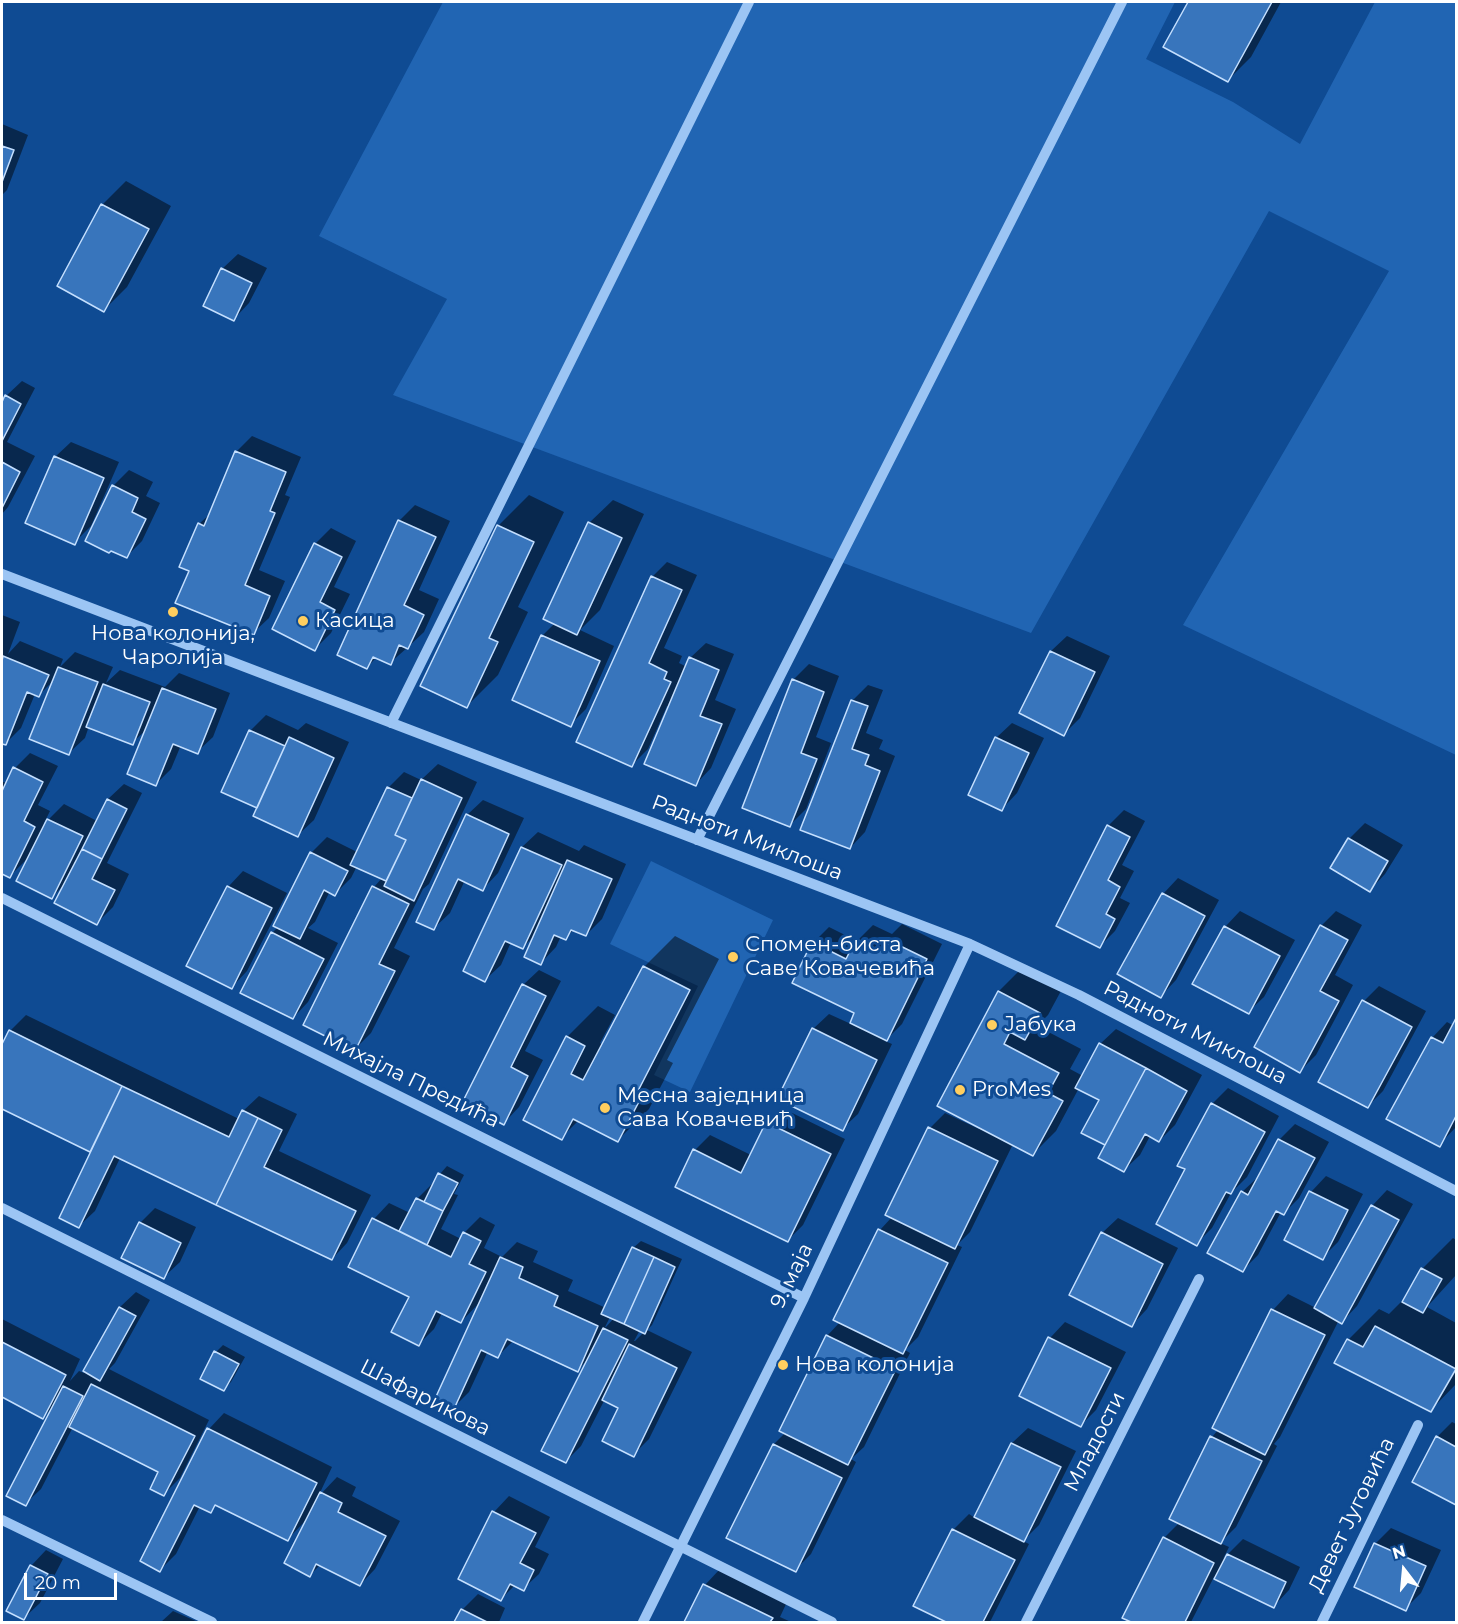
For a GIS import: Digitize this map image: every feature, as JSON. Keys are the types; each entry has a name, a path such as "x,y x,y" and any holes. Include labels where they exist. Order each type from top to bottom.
{"street":[{"path":"391,723 749,2"},
{"path":"697,840 1122,2"},
{"name":"Радноти Миклоша","path":"2,574 970,944 1079,995 1456,1191"},
{"name":"Михајла Предића","path":"2,898 804,1298"},
{"name":"9. маја","path":"643,1623 804,1298 970,944"},
{"name":"Шафарикова","path":"2,1208 832,1623"},
{"name":"Младости","path":"1026,1623 1199,1279"},
{"name":"Девет Југовића","path":"1322,1623 1418,1425"},
{"path":"2,1520 212,1623"}],"shaded area":[{"path":"443,2 1175,2 1146,59 1233,102 1300,144 1375,2 1456,2 1456,755 1183,625 1389,271 1269,211 1031,633 393,395 447,299 319,236"},
{"path":"651,861 773,920 690,1092 654,1075 698,986 610,944"}],"building":[{"path":"1188,2 1272,2 1228,82 1163,47"},
{"path":"2,146 14,150 2,182"},
{"path":"101,204 149,229 104,312 57,286"},
{"path":"221,268 252,283 234,321 203,306"},
{"path":"5,395 21,404 2,441 2,402"},
{"path":"235,451 286,472 270,511 275,513 245,585 270,596 254,635 175,603 189,571 179,567 198,523 204,526"},
{"path":"54,456 104,478 75,545 25,523"},
{"path":"2,462 20,472 2,508"},
{"path":"112,485 138,498 132,512 146,519 127,558 111,551 109,553 85,541"},
{"path":"398,520 436,537 404,605 424,615 408,649 399,645 391,665 373,657 367,669 337,655"},
{"path":"588,522 622,538 577,635 543,619"},
{"path":"497,525 534,542 489,638 498,642 467,708 420,686"},
{"path":"314,543 342,557 320,602 335,610 315,651 272,629"},
{"path":"651,576 682,590 649,663 667,672 664,679 671,682 632,767 576,742"},
{"path":"541,635 600,661 571,727 512,700"},
{"path":"1050,651 1095,672 1064,736 1019,713"},
{"path":"3,656 49,675 39,697 27,692 6,745 2,744"},
{"path":"689,657 719,670 700,716 722,724 696,786 644,764"},
{"path":"58,667 98,682 69,755 29,739"},
{"path":"792,679 824,692 801,753 817,759 790,827 742,808"},
{"path":"103,684 150,702 133,745 86,727"},
{"path":"162,688 216,709 198,754 173,744 156,786 127,774"},
{"path":"851,700 868,706 852,749 869,755 865,765 880,771 850,849 800,830"},
{"path":"249,730 285,746 257,808 221,792"},
{"path":"289,737 334,758 298,837 253,816"},
{"path":"995,737 1029,753 1002,811 968,795"},
{"path":"13,767 43,782 24,821 35,827 10,878 2,874 2,791"},
{"path":"421,779 462,798 414,901 384,886 406,840 395,835"},
{"path":"387,787 412,798 395,835 406,840 386,881 350,865"},
{"path":"107,799 127,809 102,859 82,849"},
{"path":"466,814 509,834 483,891 458,879 434,930 416,922"},
{"path":"47,819 83,836 52,899 16,881"},
{"path":"1107,825 1130,837 1108,880 1120,887 1106,914 1115,919 1100,948 1056,926"},
{"path":"1348,838 1388,861 1370,892 1330,868"},
{"path":"521,847 562,865 523,949 505,941 485,982 463,971"},
{"path":"82,849 102,859 92,879 115,890 97,925 54,903"},
{"path":"310,852 348,871 335,896 324,890 300,939 273,926"},
{"path":"567,860 612,879 586,936 571,930 566,940 554,935 541,965 524,957"},
{"path":"227,886 272,908 232,989 186,966"},
{"path":"372,886 409,904 379,964 395,971 355,1051 303,1025"},
{"path":"1162,893 1205,916 1161,998 1117,974"},
{"path":"1320,925 1348,940 1320,991 1339,1001 1300,1073 1254,1047"},
{"path":"1224,926 1280,956 1249,1014 1192,984"},
{"path":"271,932 324,959 293,1019 240,993"},
{"path":"856,939 880,951 886,939 927,959 887,1041 850,1023 854,1013 792,983 812,942 846,959"},
{"path":"643,966 690,990 638,1091 643,1094 618,1142 573,1119 562,1140 523,1120 566,1036 585,1046 571,1074 583,1080"},
{"path":"522,984 546,996 511,1067 528,1076 504,1125 462,1103"},
{"path":"998,991 1040,1013 1025,1040 1010,1032 1004,1044 1059,1073 1048,1093 1063,1101 1033,1156 937,1106"},
{"path":"1362,1000 1412,1027 1368,1108 1318,1082"},
{"path":"1456,1018 1456,1116 1440,1147 1386,1119 1431,1037 1443,1043"},
{"path":"812,1028 877,1060 843,1131 777,1099"},
{"path":"9,1030 122,1086 90,1152 2,1109 2,1044"},
{"path":"1099,1043 1146,1068 1105,1145 1081,1133 1099,1100 1075,1088"},
{"path":"1146,1068 1187,1091 1159,1142 1145,1134 1124,1172 1098,1158"},
{"path":"122,1086 229,1137 242,1110 258,1118 216,1205 114,1156 79,1228 59,1218"},
{"path":"1211,1103 1265,1132 1231,1194 1226,1192 1197,1246 1156,1224 1185,1169 1177,1166"},
{"path":"258,1118 282,1130 264,1167 356,1211 332,1260 216,1205"},
{"path":"766,1122 831,1154 788,1242 675,1187 693,1149 741,1173"},
{"path":"928,1127 998,1161 955,1249 885,1215"},
{"path":"1278,1139 1315,1158 1284,1215 1276,1211 1243,1272 1207,1253 1241,1191 1248,1195"},
{"path":"438,1173 458,1183 443,1211 424,1202"},
{"path":"1309,1191 1348,1210 1323,1260 1284,1240"},
{"path":"416,1198 443,1211 427,1245 399,1231"},
{"path":"1371,1205 1399,1220 1342,1324 1314,1308"},
{"path":"372,1218 451,1257 463,1232 481,1241 469,1264 486,1272 461,1323 436,1311 419,1346 391,1332 409,1297 348,1267"},
{"path":"139,1222 181,1243 164,1279 121,1258"},
{"path":"878,1229 948,1263 903,1354 833,1320"},
{"path":"1101,1232 1163,1264 1132,1327 1069,1295"},
{"path":"632,1247 654,1257 624,1324 601,1314"},
{"path":"500,1257 523,1267 519,1278 558,1296 554,1306 598,1326 578,1372 507,1339 498,1358 481,1350 454,1409 434,1401"},
{"path":"654,1257 675,1267 645,1334 624,1324"},
{"path":"1421,1268 1442,1279 1423,1313 1402,1302"},
{"path":"119,1307 136,1316 100,1381 83,1371"},
{"path":"1271,1309 1325,1335 1265,1455 1212,1428"},
{"path":"1375,1326 1456,1369 1431,1412 1334,1363 1347,1339 1363,1347"},
{"path":"603,1328 628,1340 566,1463 541,1451"},
{"path":"826,1335 896,1369 848,1465 779,1431"},
{"path":"1048,1337 1111,1368 1081,1427 1019,1396"},
{"path":"2,1342 66,1375 43,1419 2,1397"},
{"path":"629,1344 677,1368 634,1457 602,1441 618,1408 602,1400"},
{"path":"214,1351 239,1364 224,1391 200,1379"},
{"path":"91,1384 195,1436 164,1496 150,1489 158,1472 69,1427"},
{"path":"63,1386 83,1396 26,1506 6,1496"},
{"path":"207,1428 317,1483 288,1541 215,1505 211,1513 194,1505 160,1572 140,1561"},
{"path":"1210,1436 1262,1461 1221,1544 1169,1519"},
{"path":"1436,1436 1456,1447 1456,1505 1412,1482"},
{"path":"1011,1443 1061,1467 1024,1542 974,1517"},
{"path":"773,1444 842,1478 796,1572 726,1538"},
{"path":"320,1492 342,1503 338,1512 386,1536 360,1586 316,1564 310,1577 284,1563"},
{"path":"492,1511 536,1533 520,1563 534,1570 524,1591 510,1584 501,1601 458,1579"},
{"path":"952,1529 1015,1560 983,1622 946,1622 913,1606"},
{"path":"1163,1537 1214,1563 1185,1622 1131,1622 1122,1618"},
{"path":"1374,1543 1426,1566 1406,1611 1354,1587"},
{"path":"1227,1554 1286,1582 1274,1608 1214,1579"},
{"path":"30,1565 48,1574 24,1620 6,1611"},
{"path":"703,1584 773,1618 770,1622 684,1622"},
{"path":"461,1609 487,1622 454,1622"}],"place":[{"name":"Нова колонија, Чаролија","path":"173,612"},
{"name":"Касица","path":"303,621"},
{"name":"Спомен-биста Саве Ковачевића","path":"733,957"},
{"name":"Јабука","path":"992,1025"},
{"name":"ProMes","path":"960,1090"},
{"name":"Месна заједница Сава Ковачевић","path":"605,1108"},
{"name":"Нова колонија","path":"783,1365"}]}
